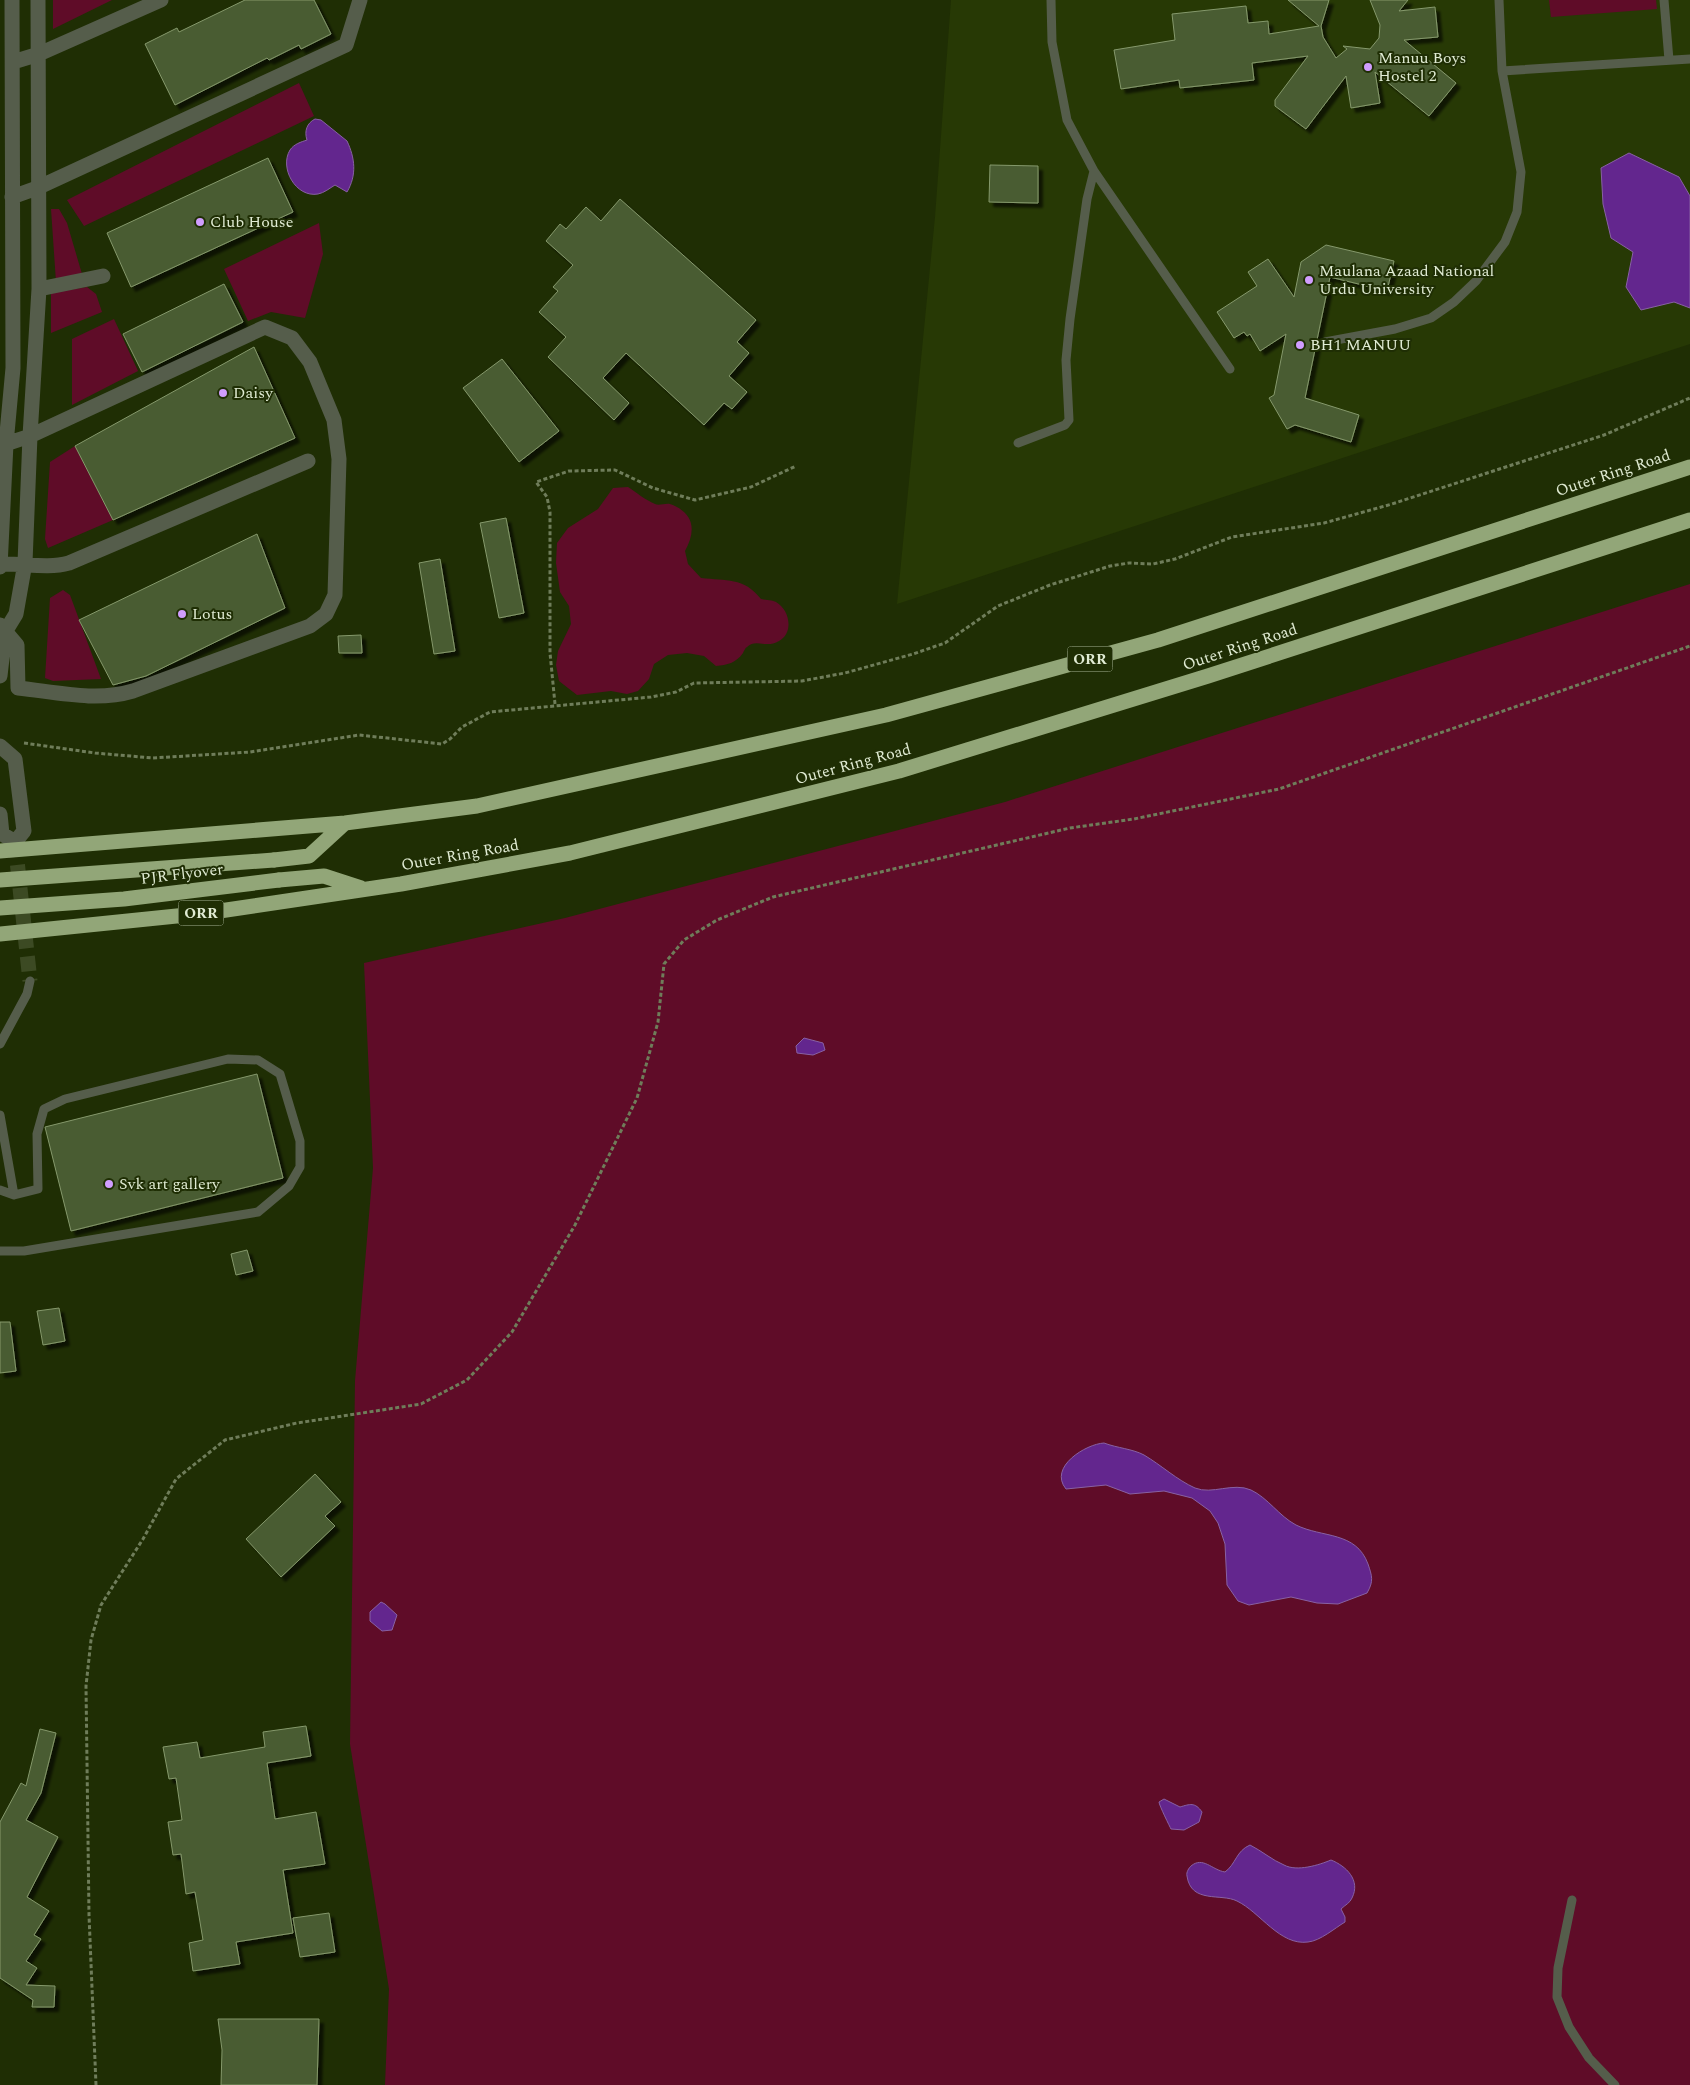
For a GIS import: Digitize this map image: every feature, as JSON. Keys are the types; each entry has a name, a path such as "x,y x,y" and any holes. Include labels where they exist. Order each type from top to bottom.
{"highway":[{"name":"Outer Ring Road","path":"0,851 345,823 477,806 886,715 1149,643 1690,467"},
{"name":"Outer Ring Road","path":"0,934 206,913 401,884 570,853 900,771 1208,676 1690,520"},
{"name":"PJR Flyover","path":"0,880 309,856 345,823"},
{"name":"PJR Flyover","path":"0,908 124,899 324,876 365,889"}],"street":[{"path":"12,0 12,197 6,295 13,368 3,445 0,565 25,563 50,566 69,563 308,461"},
{"path":"0,676 2,628 16,614 25,563 39,289 37,188 38,0"},
{"path":"13,62 39,54 161,0"},
{"path":"12,197 37,188 346,45 360,0"},
{"path":"39,289 103,276"},
{"path":"2,628 17,645 18,688 96,697 116,696 133,691 310,626 326,614 335,595 339,459 334,420 310,362 292,338 265,327 30,436 3,445"},
{"path":"0,746 15,759 24,831 15,842 2,834 0,814"}],"lane":[{"path":"1051,0 1052,42 1066,120 1094,171 1230,369"},
{"path":"1325,342 1395,329 1431,318 1454,302 1476,281 1505,242 1517,212 1521,172 1502,71 1498,0"},
{"path":"1664,0 1669,60"},
{"path":"1502,71 1690,59"},
{"path":"1018,443 1065,425 1069,420 1066,360 1069,327 1087,199 1094,171"},
{"path":"0,1044 27,994 30,981"},
{"path":"0,1190 14,1195 38,1189 37,1134 44,1108 65,1099 228,1058 258,1060 280,1074 300,1141 300,1167 288,1186 258,1212 24,1251 0,1251"},
{"path":"0,1115 14,1195"},
{"path":"1572,1900 1558,1968 1557,1997 1569,2027 1589,2058 1615,2085"}],"path":[{"path":"0,746 20,743 95,754 154,758 250,752 359,735 442,744 462,727 490,712 555,704 651,697 676,692 694,683 778,683 802,681 844,673 945,643 980,616 998,606 1050,584 1110,566 1129,563 1153,564 1175,560 1232,537 1324,523 1392,504 1604,435 1690,398"},
{"path":"555,704 550,652 550,512 547,497 536,482 569,471 615,470 653,488 695,500 751,487 796,466"},
{"path":"96,2085 89,1916 86,1686 91,1640 102,1605 144,1538 176,1479 225,1440 298,1422 420,1404 466,1380 512,1332 575,1225 637,1098 658,1022 664,964 684,940 717,920 773,897 1070,828 1134,819 1279,789 1690,646"}],"shaded area":[{"path":"53,0 112,0 53,29"},
{"name":"Maulana Azaad National Urdu University","path":"951,0 1690,0 1690,344 897,604 935,217"},
{"path":"1549,0 1656,0 1657,9 1551,17"},
{"path":"299,83 314,116 84,226 67,200"},
{"path":"315,119 321,120 347,141 352,154 354,173 347,192 335,185 325,192 310,194 297,187 288,173 287,157 290,150 300,142 307,140 307,128"},
{"path":"1629,153 1679,177 1690,196 1690,308 1674,302 1641,310 1626,287 1633,252 1611,238 1603,204 1601,168"},
{"path":"51,209 59,209 67,223 82,274 56,282"},
{"path":"319,223 323,254 305,318 271,312 248,321 224,269"},
{"path":"87,287 96,294 102,312 51,333 51,293"},
{"path":"114,319 138,371 72,405 72,339"},
{"path":"75,446 113,520 48,548 45,539 50,462"},
{"path":"628,487 655,504 670,504 684,512 689,518 692,530 689,544 685,551 688,564 701,578 741,583 755,592 761,599 775,601 781,606 787,616 788,627 784,637 770,644 750,644 737,659 720,666 716,666 704,656 687,653 668,655 654,664 649,679 638,691 627,694 611,691 577,695 559,681 556,665 558,651 571,624 569,606 560,592 556,563 557,543 568,528 598,509 613,488"},
{"path":"1690,584 1690,2085 385,2085 389,1989 350,1744 355,1381 373,1168 364,963 565,918 1005,802"},
{"path":"63,590 70,595 101,679 53,681 45,678 50,598"},
{"path":"804,1038 823,1043 825,1050 813,1055 797,1053 796,1046"},
{"path":"1104,1443 1144,1455 1195,1488 1208,1490 1237,1487 1251,1490 1296,1525 1347,1541 1363,1553 1368,1564 1372,1578 1367,1593 1338,1604 1317,1603 1291,1597 1249,1605 1238,1601 1227,1585 1225,1544 1218,1523 1210,1511 1192,1498 1164,1491 1130,1494 1106,1485 1066,1489 1062,1481 1065,1465 1079,1452 1096,1444"},
{"path":"381,1602 397,1615 392,1630 382,1631 370,1621 370,1612"},
{"path":"1164,1799 1180,1807 1195,1805 1202,1812 1199,1822 1184,1830 1171,1829 1159,1802"},
{"path":"1250,1845 1275,1861 1289,1867 1308,1867 1331,1860 1347,1870 1355,1885 1351,1900 1341,1909 1345,1922 1313,1941 1298,1942 1279,1934 1246,1906 1237,1901 1208,1896 1194,1891 1187,1875 1191,1866 1200,1862 1225,1872 1239,1854"}],"building":[{"path":"245,0 314,0 331,34 301,49 299,45 269,60 267,58 175,105 145,44 177,28 179,32"},
{"name":"Manuu Boys Hostel 2","path":"1288,0 1329,0 1321,26 1323,37 1336,58 1347,49 1343,46 1370,49 1379,38 1380,25 1370,0 1408,0 1399,11 1435,7 1438,37 1404,40 1456,83 1429,116 1375,72 1380,103 1351,108 1346,76 1306,129 1275,106 1275,100 1308,56 1252,63 1254,80 1180,88 1179,80 1121,89 1114,50 1175,40 1172,14 1246,6 1248,23 1268,21 1269,34 1319,26"},
{"name":"Club House","path":"268,158 293,212 131,287 107,233"},
{"path":"990,165 1038,166 1038,203 989,202"},
{"path":"620,199 756,320 737,342 749,353 729,376 747,392 732,409 724,403 704,425 626,353 603,378 629,403 614,420 548,357 566,337 539,312 558,291 553,287 573,265 546,241 560,224 566,229 586,207 601,221"},
{"name":"BH1 MANUU","path":"1326,245 1394,261 1387,291 1330,277 1305,398 1359,415 1351,442 1295,425 1287,429 1269,398 1274,395 1286,334 1260,351 1250,334 1247,336 1244,332 1234,338 1217,312 1257,286 1248,272 1268,259 1294,297 1301,262"},
{"path":"224,284 243,322 142,372 123,334"},
{"name":"Daisy","path":"254,347 295,438 113,520 75,446"},
{"path":"502,359 559,431 519,462 463,388"},
{"path":"506,518 524,613 499,618 480,523"},
{"name":"Lotus","path":"257,534 285,608 146,676 113,685 79,620"},
{"path":"440,559 455,651 434,654 419,563"},
{"path":"361,635 362,653 339,653 338,636"},
{"path":"257,1074 283,1178 71,1231 45,1127"},
{"path":"247,1250 253,1271 236,1275 231,1254"},
{"path":"59,1308 65,1341 43,1345 37,1311"},
{"path":"0,1322 10,1322 16,1371 0,1373"},
{"path":"315,1474 341,1502 325,1516 335,1526 281,1577 246,1539"},
{"path":"306,1726 311,1756 267,1763 275,1819 316,1812 325,1864 283,1870 293,1933 236,1942 240,1964 193,1971 189,1943 203,1940 195,1892 186,1894 181,1854 173,1855 168,1822 182,1820 176,1778 169,1779 163,1747 197,1742 200,1758 265,1747 263,1732"},
{"path":"40,1729 56,1733 41,1793 26,1820 58,1837 27,1897 49,1911 34,1935 41,1939 26,1961 37,1968 26,1985 55,1986 54,2007 32,2007 33,2000 0,1978 0,1822 21,1783 26,1786"},
{"path":"329,1913 335,1952 300,1957 293,1918"},
{"path":"218,2019 319,2019 317,2085 221,2085 222,2050"}],"tunnel":[{"path":"15,842 30,981"}],"place":[{"name":"Manuu Boys Hostel 2","path":"1368,67"},
{"name":"Club House","path":"200,222"},
{"name":"Maulana Azaad National Urdu University","path":"1309,280"},
{"name":"BH1 MANUU","path":"1300,345"},
{"name":"Daisy","path":"223,393"},
{"name":"Lotus","path":"182,614"},
{"name":"Svk art gallery","path":"109,1184"}]}
